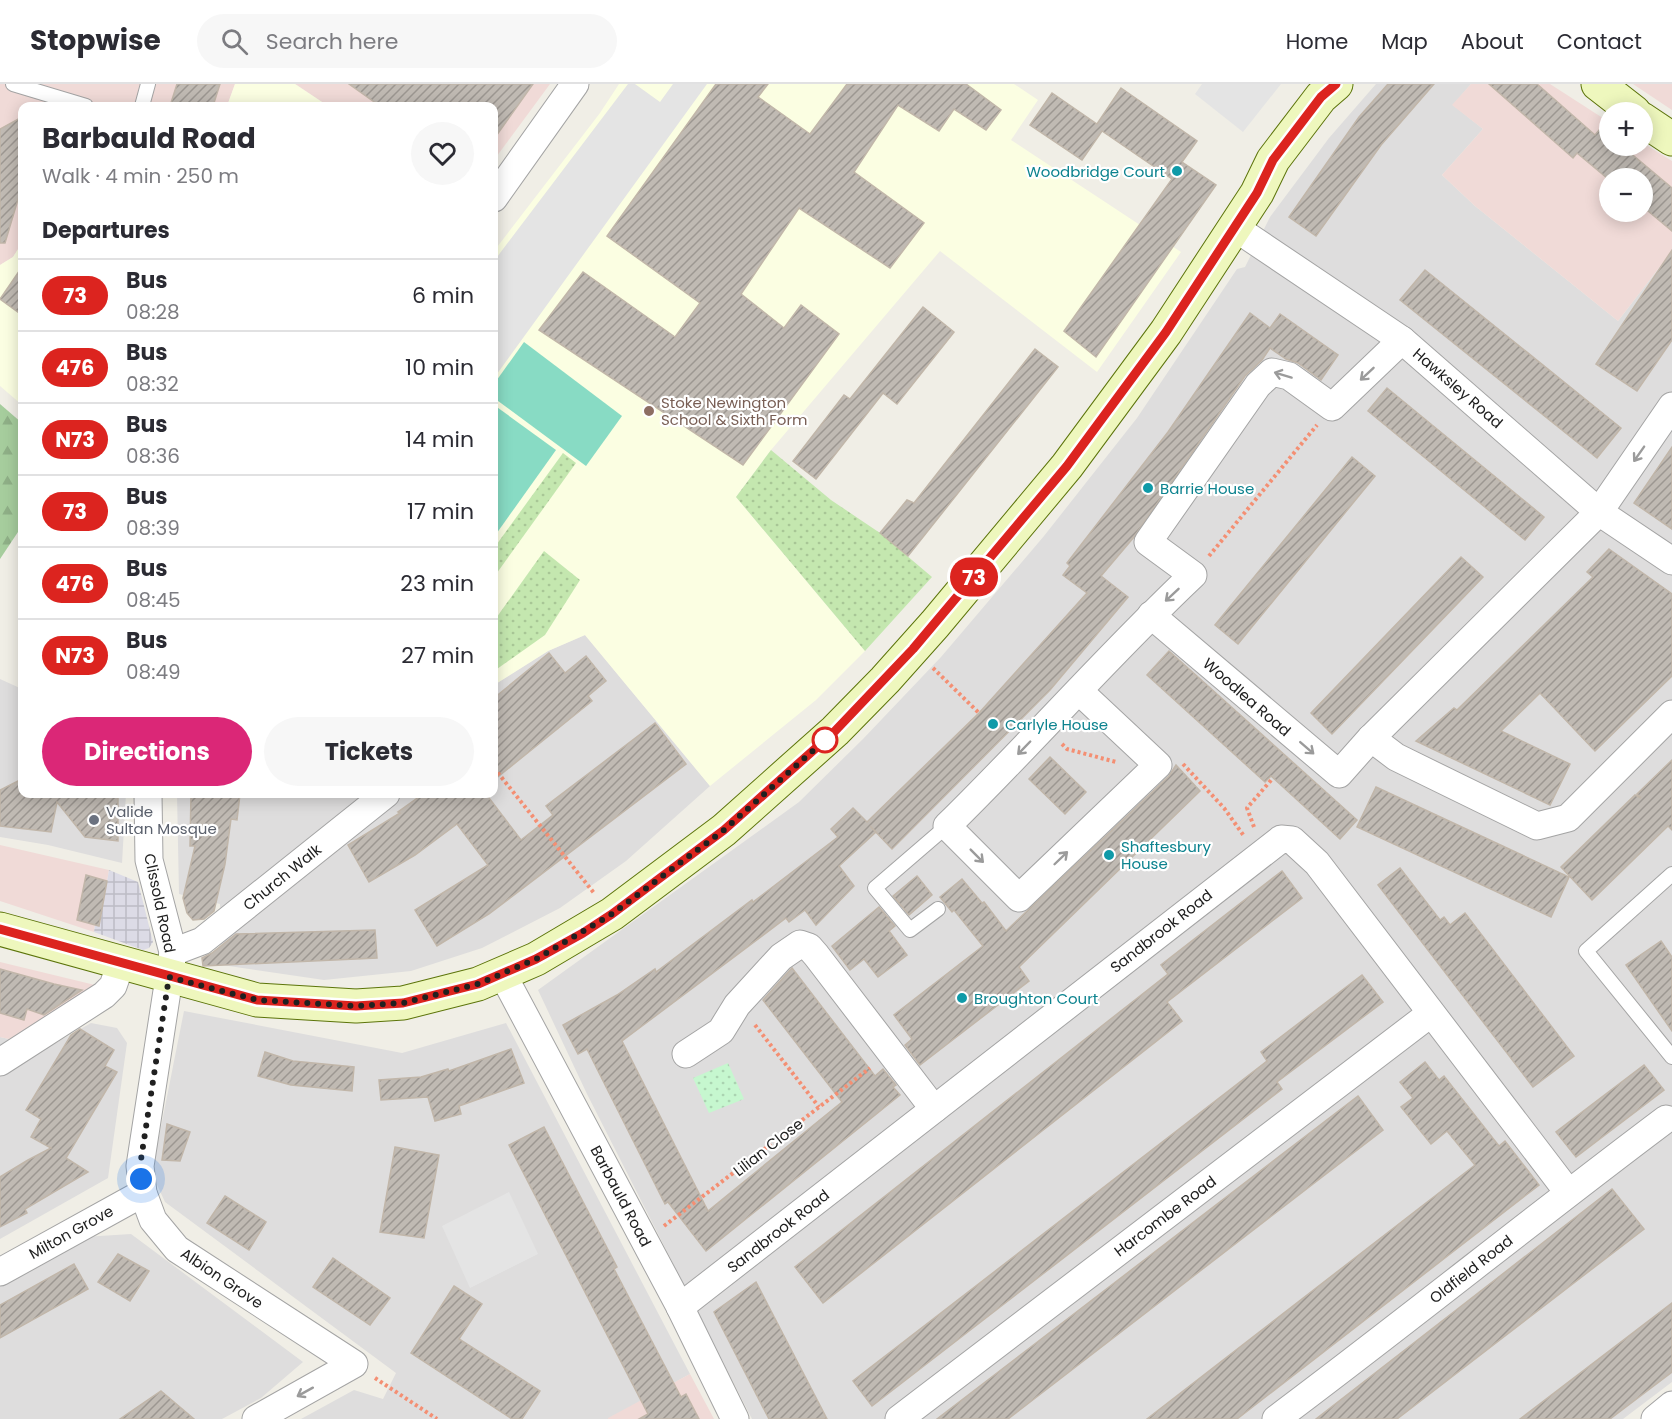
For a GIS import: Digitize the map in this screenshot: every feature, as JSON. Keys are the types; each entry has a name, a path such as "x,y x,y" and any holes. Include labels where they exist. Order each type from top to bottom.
{"main road":[{"path":"0,929 121,963 171,965 257,1000 356,1006 403,1003 468,987 503,975 569,942 612,914 724,830 835,731 913,649 1067,466 1166,332 1257,193 1273,160 1321,97 1336,84"},
{"path":"1598,84 1621,102"},
{"path":"1653,126 1672,139"}],"street":[{"path":"498,192 574,84"},
{"name":"Hawksley Road","path":"1234,227 1402,339 1599,512 1672,561"},
{"path":"1079,691 1158,765 1019,898 946,826 1045,727 1079,691 1151,615 1193,575 1148,542 1258,385 1272,372 1289,376 1332,407 1402,339"},
{"name":"Woodlea Road","path":"1151,615 1339,774 1371,738 1599,512 1672,406"},
{"path":"1371,738 1396,757 1537,826 1568,818 1672,714"},
{"name":"Clissold Road","path":"148,798 149,860 171,965"},
{"name":"Church Walk","path":"171,965 381,798"},
{"name":"Sandbrook Road","path":"680,1307 1281,839 1292,840 1324,872 1375,937 1430,1014 1568,1192"},
{"path":"686,1054 721,1031 739,1003 780,957 800,944 809,947 816,955 934,1109"},
{"path":"0,1062 104,995 112,986 121,963"},
{"name":"Albion Grove","path":"171,965 140,1166 143,1193 153,1220 177,1249 354,1364"},
{"name":"Barbauld Road","path":"503,975 645,1240 735,1419"},
{"name":"Harcombe Road","path":"899,1419 1430,1014"},
{"name":"Oldfield Road","path":"1276,1419 1568,1192 1666,1119"},
{"name":"Milton Grove","path":"0,1272 143,1193"},
{"path":"256,1419 354,1364"},
{"path":"1655,1419 1672,1406"}],"lane":[{"path":"14,84 73,102"},
{"path":"143,102 148,84"},
{"path":"938,909 910,930 875,888 946,826"},
{"path":"1672,873 1586,951 1672,1058"}],"path":[{"path":"1193,575 1332,407"},
{"path":"913,649 979,713"},
{"path":"1045,727 1066,749 1133,766 1185,764 1224,807 1258,856"},
{"path":"498,773 612,914"},
{"path":"1250,813 1247,808 1273,778"},
{"path":"739,1003 819,1107"},
{"name":"Lilian Close","path":"645,1240 891,1052"},
{"path":"354,1364 437,1419"}],"shaded area":[{"path":"0,84 235,84 228,102 18,102 18,249 13,257 0,265"},
{"path":"235,84 295,84 322,102 228,102"},
{"path":"295,84 550,84 498,155 498,102 322,102"},
{"name":"Stoke Newington School & Sixth Form","path":"619,84 1014,84 1038,100 1011,140 1181,252 1097,372 940,251 771,450 736,497 865,651 816,700 710,786 585,635 548,651 498,682 498,246 600,113"},
{"path":"628,84 635,84 660,102 673,84 707,84 498,372 498,256"},
{"path":"1202,84 1281,84 1243,132 1195,94"},
{"path":"1376,84 1471,84 1453,105 1483,129 1442,175 1475,206 1618,321 1672,251 1672,1382 1623,1419 752,1419 587,1094 538,990 799,802 941,657 1044,536 1137,418 1237,269 1245,267 1270,217 1329,138"},
{"path":"1471,84 1550,84 1599,116 1599,156 1653,156 1653,149 1672,161 1672,251 1618,321 1475,206 1442,175 1483,129 1452,105"},
{"path":"1633,84 1672,84 1672,110"},
{"path":"18,249 18,402 0,386 0,265 13,257"},
{"path":"585,635 710,786 626,861 560,908 482,948 411,971 324,980 222,965 220,904 179,894 177,798 498,798 498,682 548,651"},
{"path":"0,679 18,687 18,798 126,798 122,863 48,845 0,837"},
{"path":"0,845 109,870 100,923 95,925 94,932 0,901"},
{"path":"109,870 138,882 153,942 149,948 143,950 94,932 95,925 100,923"},
{"path":"0,962 95,985 93,994 9,1039 0,1037"},
{"path":"184,1011 402,1053 506,1023 690,1374 608,1419 301,1419 354,1390 383,1399 396,1373 165,1202 153,1176"},
{"path":"91,1023 117,1028 127,1043 108,1178 0,1239 0,1037 9,1039 31,1057"},
{"path":"509,1192 538,1254 470,1288 442,1226"},
{"path":"131,1234 303,1362 261,1398 222,1419 0,1419 0,1283 84,1237"},
{"path":"690,1374 714,1419 608,1419 608,1418"}],"green space":[{"path":"524,342 622,416 586,466 498,401 498,378"},
{"path":"0,404 18,420 18,532 0,559"},
{"path":"498,408 556,450 498,531"},
{"path":"771,450 831,500 880,533 932,577 865,651 736,497"},
{"path":"563,453 576,463 498,571 498,542"},
{"path":"544,551 580,580 545,635 498,668 498,615"},
{"path":"728,1063 744,1099 709,1113 693,1078"}],"building":[{"path":"177,84 220,84 214,102 171,102"},
{"path":"349,84 533,84 498,133 498,102 374,102"},
{"path":"716,84 768,84 758,97 810,134 847,84 966,84 1001,110 986,130 954,109 939,131 898,105 854,172 924,223 890,268 799,208 741,294 784,328 801,305 839,334 743,465 539,330 583,272 675,337 700,303 607,236"},
{"path":"1388,84 1434,84 1381,145 1316,236 1289,217 1359,117"},
{"path":"1489,84 1537,84 1595,135 1599,130 1599,156 1634,156 1648,168 1599,168 1599,171 1577,153 1573,158"},
{"name":"Woodbridge Court","path":"1121,88 1197,141 1182,162 1216,185 1096,357 1064,331 1172,179 1102,131 1082,160 1030,125 1052,93 1097,124"},
{"path":"18,119 18,199 5,243 0,243 0,129"},
{"path":"1653,172 1672,188 1672,231 1653,215"},
{"path":"1672,250 1672,340 1637,391 1596,364"},
{"path":"1425,270 1621,428 1597,458 1400,300"},
{"path":"18,273 18,312 0,299"},
{"path":"923,307 954,332 897,404 883,393 816,479 793,461 844,395 850,399"},
{"path":"1250,313 1270,328 1280,314 1338,355 1321,380 1298,363 1286,359 1270,348 1262,360 1245,376 1134,537 1101,576 1128,597 1050,690 892,849 876,832 839,866 854,886 816,925 805,910 789,922 786,918 622,1041 708,1211 842,1102 763,1000 792,968 875,1076 883,1069 896,1085 893,1087 900,1095 706,1251 668,1202 665,1204 587,1049 578,1054 563,1025 617,995 655,969 656,972 752,900 753,902 838,837 831,829 853,808 867,822 979,713 1087,593 1063,575 1070,566 1067,563 1168,432"},
{"path":"1035,349 1058,367 908,556 880,533 907,500 914,503"},
{"path":"1387,388 1544,517 1525,540 1368,411"},
{"path":"1672,447 1672,529 1634,503"},
{"path":"1352,457 1375,476 1238,644 1215,625"},
{"path":"1609,549 1672,594 1672,676 1595,751 1540,693 1501,731 1570,764 1550,805 1416,741 1454,708 1457,710 1593,577 1587,572"},
{"path":"1461,557 1483,577 1332,734 1311,713"},
{"path":"1169,651 1357,820 1340,839 1271,776 1265,782 1147,675"},
{"path":"549,653 565,673 586,656 606,681 588,696 592,701 498,777 498,695"},
{"path":"655,723 686,764 489,914 437,946 415,910 488,865 457,824 415,855 369,882 348,845 400,813 398,812 417,798 489,798 521,840 553,815 546,806"},
{"path":"1050,757 1086,792 1065,814 1029,779"},
{"path":"1672,760 1672,830 1668,826 1592,900 1561,867 1635,795 1641,798 1637,794"},
{"path":"1176,765 1200,791 1019,967 1029,981 920,1065 905,1045 912,1039 894,1015 983,946 954,910 952,912 940,897 962,879 982,903 984,902 1006,931 1169,776"},
{"path":"18,781 18,798 118,798 118,841 85,837 57,802 51,832 0,826 0,790"},
{"path":"1376,787 1569,877 1551,917 1357,827"},
{"path":"191,798 240,798 237,820 231,819 225,864 214,911 204,919 193,920 187,913 183,898 195,846 190,846"},
{"path":"1400,868 1440,920 1444,917 1450,925 1465,913 1574,1056 1533,1087 1378,885"},
{"path":"1282,871 1302,898 1167,1002 1182,1021 823,1303 795,1267 1168,974 1161,965"},
{"path":"86,875 107,881 99,926 77,920"},
{"path":"917,876 932,895 909,915 893,896"},
{"path":"879,907 895,926 889,931 907,955 878,977 864,959 850,970 832,946"},
{"path":"375,930 377,958 203,966 202,958 236,934"},
{"path":"1661,941 1672,957 1672,1031 1626,965"},
{"path":"0,969 82,990 44,1015 27,1009 24,1020 0,1013"},
{"path":"1362,975 1383,1002 1277,1082 1282,1089 872,1406 853,1381 1267,1061 1261,1052"},
{"path":"80,1029 114,1050 105,1066 117,1072 66,1158 88,1172 25,1209 27,1213 0,1227 0,1177 51,1148 31,1137 41,1119 26,1110 71,1035"},
{"path":"511,1049 524,1083 459,1106 461,1114 435,1121 428,1097 381,1100 379,1080 421,1077 448,1069 449,1071"},
{"path":"265,1052 293,1061 354,1067 352,1091 291,1085 258,1076"},
{"path":"1425,1062 1439,1080 1444,1076 1499,1146 1505,1141 1539,1185 1237,1419 1147,1419 1475,1165 1447,1131 1431,1144 1401,1107 1413,1098 1400,1082"},
{"path":"1644,1065 1664,1090 1576,1157 1556,1132"},
{"path":"1358,1096 1383,1130 1008,1419 937,1419"},
{"path":"167,1124 190,1132 180,1161 162,1160"},
{"path":"544,1127 617,1267 614,1269 681,1397 686,1394 699,1419 639,1419 648,1414 509,1145"},
{"path":"395,1147 439,1155 424,1238 380,1232"},
{"path":"1612,1189 1644,1229 1397,1419 1316,1419"},
{"path":"225,1196 266,1222 249,1250 207,1223"},
{"path":"118,1254 149,1271 130,1301 98,1282"},
{"path":"333,1258 390,1298 370,1325 313,1287"},
{"path":"74,1264 88,1289 0,1338 0,1305"},
{"path":"756,1282 827,1419 769,1419 714,1312"},
{"path":"454,1286 482,1304 459,1339 540,1391 522,1419 512,1419 411,1353"},
{"path":"1672,1303 1672,1372 1610,1419 1520,1419"},
{"path":"161,1391 194,1419 120,1419"}],"bus line":[{"name":"73","path":"0,929 257,1000 356,1006 403,1003 478,984 503,975 569,942 612,914 724,830 835,731 913,649 1067,466 1166,332 1257,193 1273,160 1321,97 1336,84"}],"place":[{"name":"Woodbridge Court","path":"1177,171"},
{"name":"Stoke Newington School & Sixth Form","path":"649,411"},
{"name":"Barrie House","path":"1148,488"},
{"name":"Carlyle House","path":"993,724"},
{"name":"Valide Sultan Mosque","path":"94,820"},
{"name":"Shaftesbury House","path":"1109,855"},
{"name":"Broughton Court","path":"962,998"}],"route":[{"path":"141,1179 140,1166 169,977 257,1000 356,1006 403,1003 450,992 503,975 569,942 612,914 724,830 825,740"}]}
